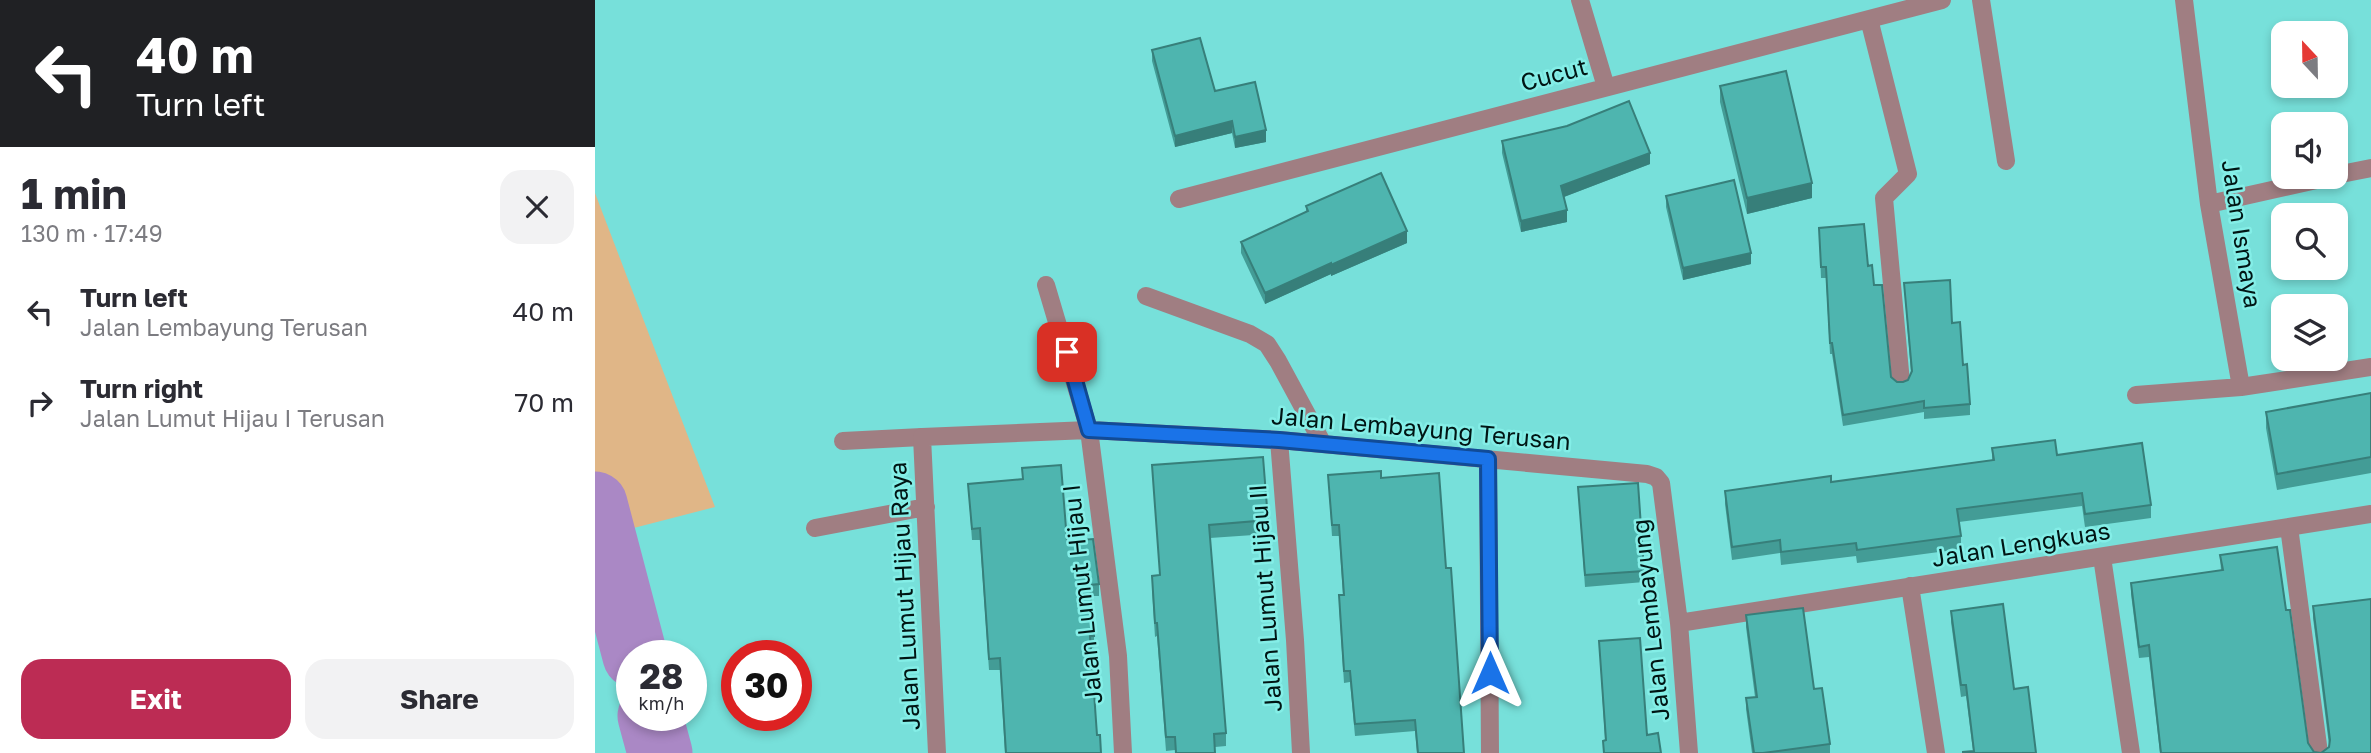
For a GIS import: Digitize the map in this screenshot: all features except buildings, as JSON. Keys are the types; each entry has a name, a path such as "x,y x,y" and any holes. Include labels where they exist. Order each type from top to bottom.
{"street":[{"path":"1580,0 1606,87"},
{"name":"Cucut","path":"1179,199 1942,0"},
{"path":"1981,0 2006,161"},
{"name":"Jalan Ismaya","path":"2184,0 2209,204 2241,387"},
{"path":"1869,19 1908,174 1884,198 1901,382"},
{"path":"2348,173 2371,168"},
{"path":"2209,204 2276,189"},
{"name":"Jalan Lumut Hijau I","path":"1046,285 1089,430 1118,656 1123,753"},
{"path":"1146,296 1250,334 1266,344 1323,444"},
{"path":"2136,395 2241,387 2371,367"},
{"name":"Jalan Lembayung Terusan","path":"843,442 1089,430 1279,440 1647,474 1661,482"},
{"name":"Jalan Lumut Hijau Raya","path":"922,437 937,753"},
{"name":"Jalan Lumut Hijau II","path":"1279,440 1301,753"},
{"path":"1488,459 1490,753"},
{"name":"Jalan Lembayung","path":"1661,482 1679,623 1689,753"},
{"path":"815,528 926,508"},
{"name":"Jalan Lengkuas","path":"1679,623 2371,514"},
{"path":"2289,527 2319,753"},
{"path":"2102,557 2131,753"},
{"path":"1910,586 1935,753"}],"shaded area":[{"path":"595,193 715,507 595,538"}],"waterway":[{"path":"595,504 631,640"},
{"path":"654,731 660,753"}],"route":[{"path":"1067,352 1089,430 1279,440 1488,459 1490,673"}]}
